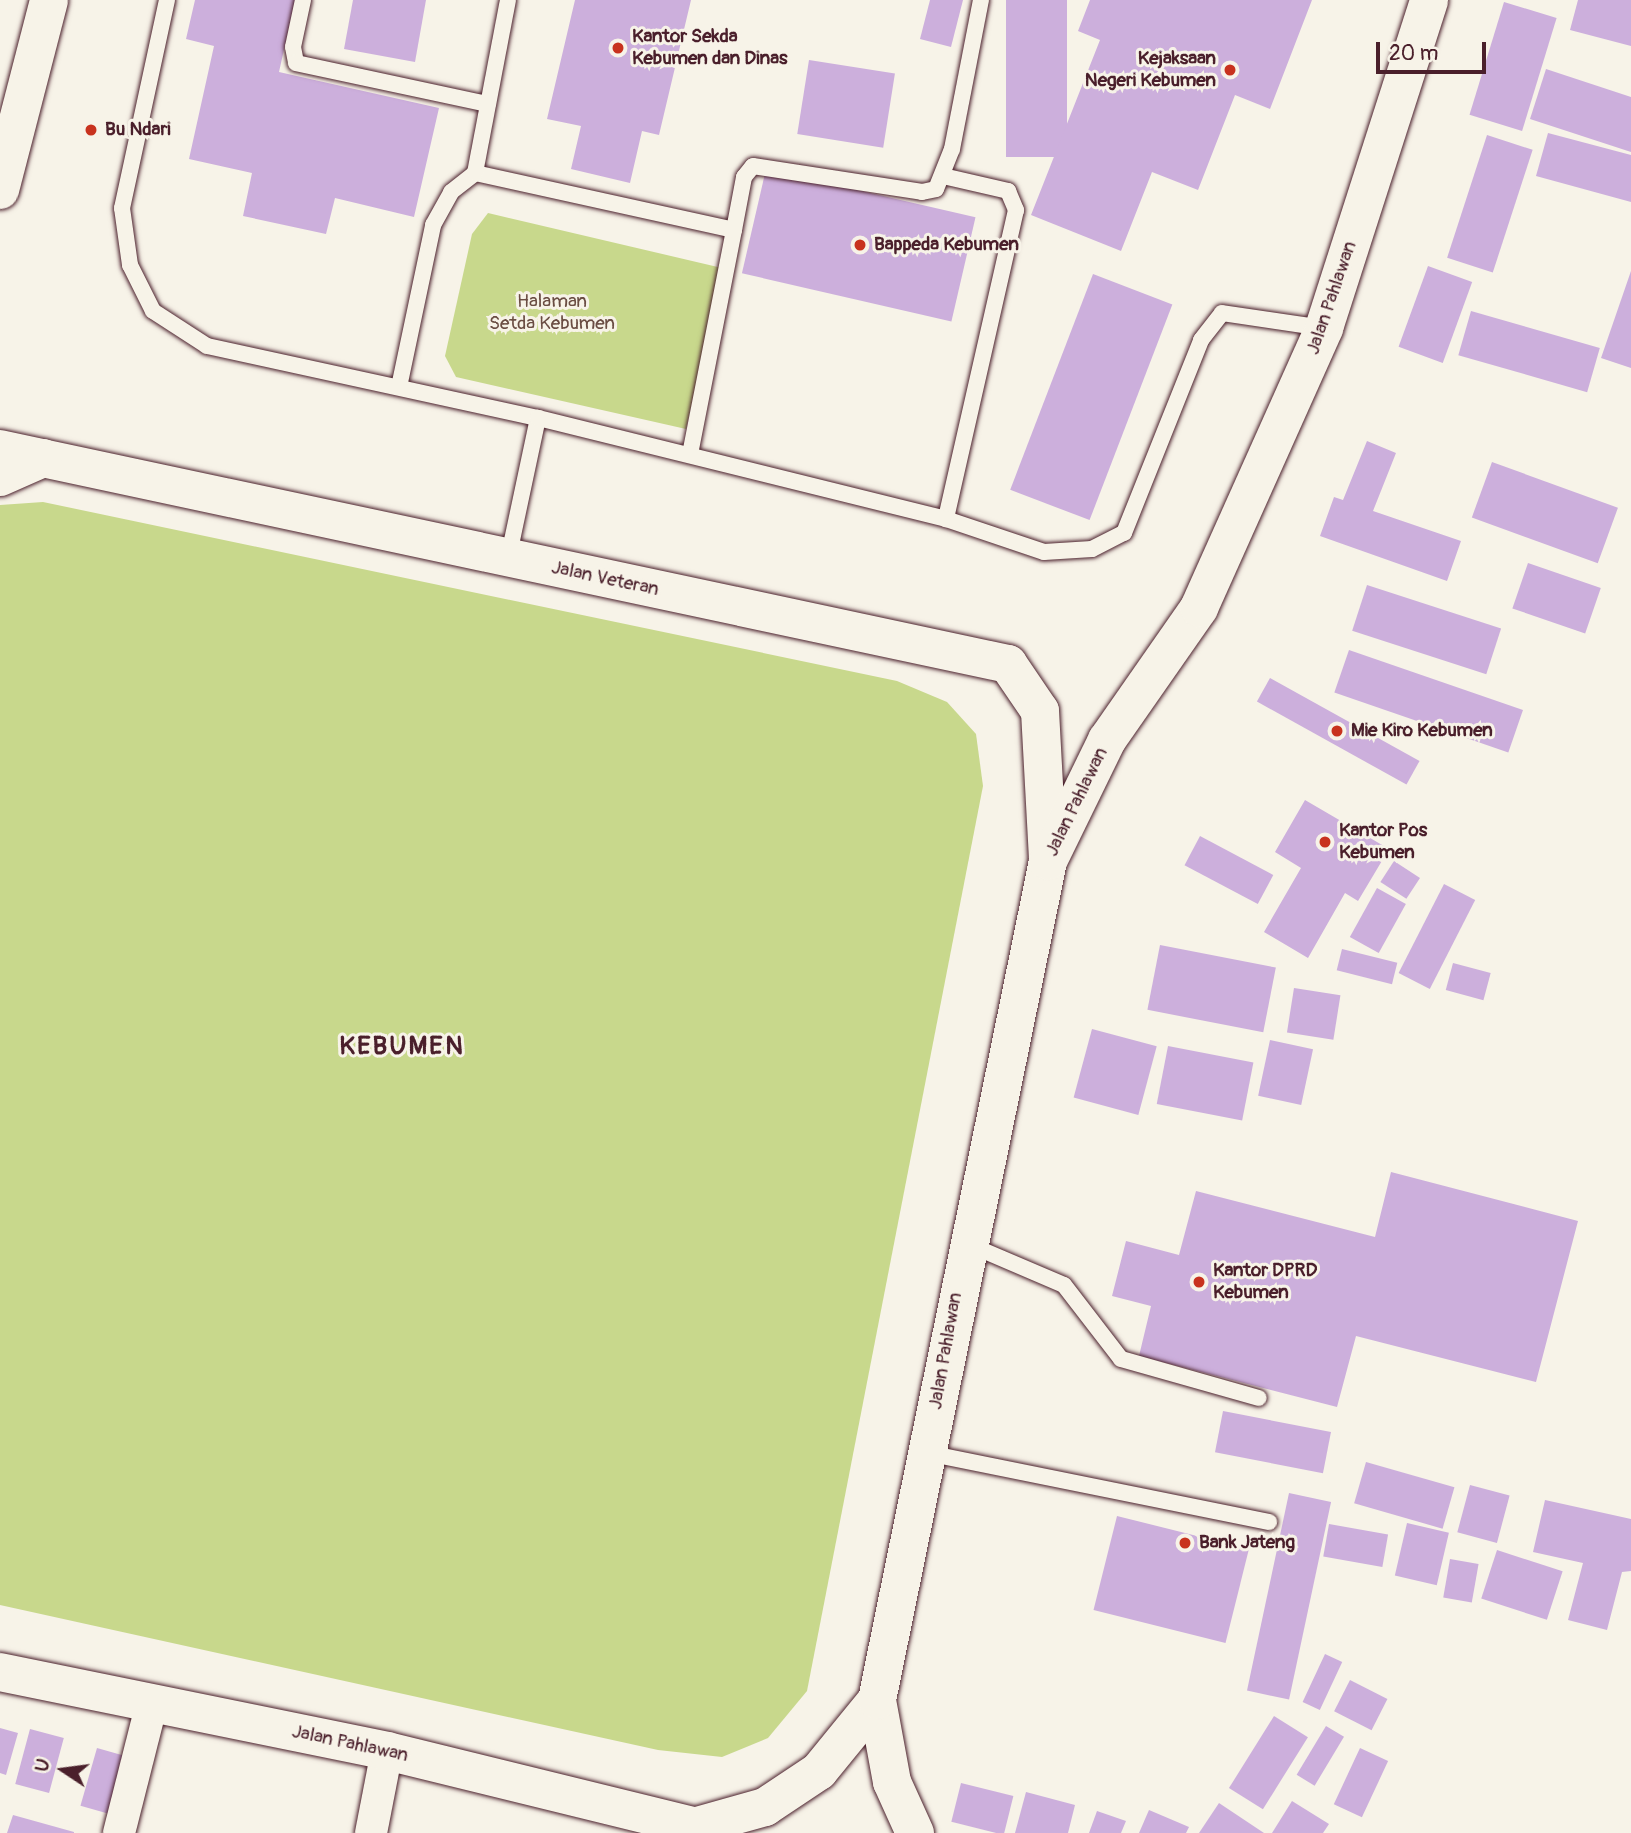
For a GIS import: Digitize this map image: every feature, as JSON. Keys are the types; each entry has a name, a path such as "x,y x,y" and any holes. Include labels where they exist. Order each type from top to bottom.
{"main road":[{"path":"0,190 49,0"},
{"name":"Jalan Pahlawan","path":"915,1833 892,1782 877,1700 928,1453 966,1243 1048,860 1107,740 1199,608 1324,328 1429,0"},
{"name":"Jalan Veteran","path":"0,449 1008,664 1040,711 1048,860"},
{"path":"0,477 43,458"},
{"name":"Jalan Pahlawan","path":"0,1672 387,1751 709,1830 765,1807 818,1771 877,1700"}],"street":[{"path":"119,1833 152,1703"},
{"path":"370,1833 387,1751"}],"lane":[{"path":"167,0 123,201 125,244 138,286 171,328 207,346 690,454 946,519 1044,552 1103,544 1124,533 1201,340 1222,313 1324,328"},
{"path":"303,0 293,47 296,63 488,104"},
{"path":"399,387 433,225 451,192 475,173 508,0"},
{"path":"690,454 744,177 753,166 922,192 936,188 943,176 981,0"},
{"path":"475,173 734,230"},
{"path":"943,176 1007,191 1016,210 946,519"},
{"path":"508,559 538,418"},
{"path":"966,1243 1064,1285 1121,1359 1259,1398"},
{"path":"928,1453 1269,1522"}],"green space":[{"name":"Halaman Setda Kebumen","path":"488,213 722,268 686,429 456,377 445,356 472,234"},
{"path":"43,502 897,681 947,702 976,734 983,786 807,1691 768,1738 722,1757 658,1750 0,1605 0,505"}],"building":[{"path":"195,0 295,0 279,72 439,108 414,217 335,198 326,234 243,216 252,173 189,159 214,46 186,39"},
{"path":"353,0 426,0 415,62 344,49"},
{"path":"575,0 691,0 659,135 642,131 630,183 571,169 581,126 547,119"},
{"path":"930,0 963,0 951,47 920,39"},
{"path":"1006,0 1067,0 1067,157 1006,157"},
{"path":"1090,0 1312,0 1270,109 1235,95 1198,190 1152,172 1121,251 1031,215 1100,40 1078,31"},
{"path":"1578,0 1631,0 1631,46 1570,30"},
{"path":"1504,2 1557,18 1522,131 1470,115"},
{"path":"809,60 895,74 883,148 797,134"},
{"path":"1546,69 1631,97 1631,152 1530,119"},
{"path":"1548,133 1631,155 1631,202 1536,176"},
{"path":"1487,135 1533,150 1493,273 1447,258"},
{"name":"Bappeda Kebumen","path":"766,169 975,217 951,322 742,273"},
{"path":"1428,266 1472,282 1443,363 1399,347"},
{"path":"1631,271 1631,368 1601,358"},
{"path":"1093,274 1172,304 1090,520 1010,490"},
{"path":"1471,311 1600,348 1587,392 1458,355"},
{"path":"1367,441 1396,453 1373,511 1461,541 1447,581 1320,536 1334,497 1343,500"},
{"path":"1492,462 1618,508 1598,563 1472,517"},
{"path":"1528,563 1601,588 1585,633 1512,608"},
{"path":"1367,585 1501,629 1486,674 1352,631"},
{"path":"1349,650 1523,710 1508,752 1334,693"},
{"name":"Mie Kiro Kebumen","path":"1270,678 1420,761 1406,785 1257,702"},
{"name":"Kantor Pos Kebumen","path":"1305,800 1389,849 1358,901 1345,893 1308,958 1264,932 1301,868 1275,852"},
{"path":"1200,836 1273,875 1258,904 1185,865"},
{"path":"1394,861 1420,878 1406,899 1380,882"},
{"path":"1444,884 1475,900 1430,989 1399,973"},
{"path":"1377,888 1406,904 1379,953 1350,937"},
{"path":"1160,945 1276,968 1263,1032 1147,1010"},
{"path":"1342,949 1397,963 1392,984 1337,970"},
{"path":"1453,963 1491,973 1483,1000 1446,990"},
{"path":"1294,988 1340,995 1333,1040 1287,1032"},
{"path":"1092,1029 1157,1046 1138,1115 1074,1098"},
{"path":"1270,1040 1313,1049 1301,1105 1258,1096"},
{"path":"1168,1046 1253,1063 1242,1121 1157,1104"},
{"path":"1391,1172 1578,1221 1536,1382 1356,1336 1337,1407 1139,1356 1151,1306 1112,1296 1126,1241 1179,1255 1196,1191 1375,1237"},
{"path":"1223,1411 1331,1432 1323,1473 1215,1452"},
{"path":"1366,1462 1454,1487 1443,1529 1354,1503"},
{"path":"1470,1485 1510,1496 1497,1543 1457,1532"},
{"path":"1289,1493 1331,1502 1289,1700 1247,1691"},
{"path":"1545,1500 1631,1519 1631,1571 1622,1572 1607,1630 1568,1620 1583,1563 1533,1552"},
{"path":"1117,1516 1249,1549 1225,1643 1094,1610"},
{"path":"1407,1523 1449,1533 1437,1585 1395,1576"},
{"path":"1329,1524 1388,1534 1382,1567 1323,1556"},
{"path":"1497,1550 1563,1571 1547,1620 1481,1599"},
{"path":"1450,1559 1479,1564 1472,1602 1443,1597"},
{"path":"1325,1654 1342,1662 1320,1710 1303,1702"},
{"path":"1350,1680 1387,1699 1372,1730 1334,1711"},
{"path":"1274,1716 1308,1737 1263,1809 1229,1788"},
{"path":"1326,1726 1344,1737 1315,1786 1297,1775"},
{"path":"0,1728 18,1733 6,1775 0,1773"},
{"path":"30,1729 64,1738 49,1793 15,1784"},
{"path":"97,1748 129,1757 112,1815 80,1806"},
{"path":"1360,1748 1388,1761 1362,1817 1334,1804"},
{"path":"961,1783 1013,1796 1004,1833 951,1822"},
{"path":"1026,1792 1075,1805 1068,1833 1015,1833"},
{"path":"1292,1801 1329,1824 1323,1833 1272,1833"},
{"path":"1219,1803 1264,1833 1199,1833"},
{"path":"1149,1810 1189,1827 1186,1833 1139,1833"},
{"path":"1097,1811 1126,1821 1121,1833 1089,1833"},
{"path":"13,1815 74,1832 74,1833 7,1833"}],"place":[{"name":"Kantor Sekda Kebumen dan Dinas","path":"618,48"},
{"name":"Kejaksaan Negeri Kebumen","path":"1230,70"},
{"name":"Bu Ndari","path":"91,130"},
{"name":"Bappeda Kebumen","path":"860,245"},
{"name":"Mie Kiro Kebumen","path":"1337,731"},
{"name":"Kantor Pos Kebumen","path":"1325,842"},
{"name":"Kantor DPRD Kebumen","path":"1199,1282"},
{"name":"Bank Jateng","path":"1185,1543"}],"district":[{"name":"KEBUMEN","path":"402,1047"}]}
